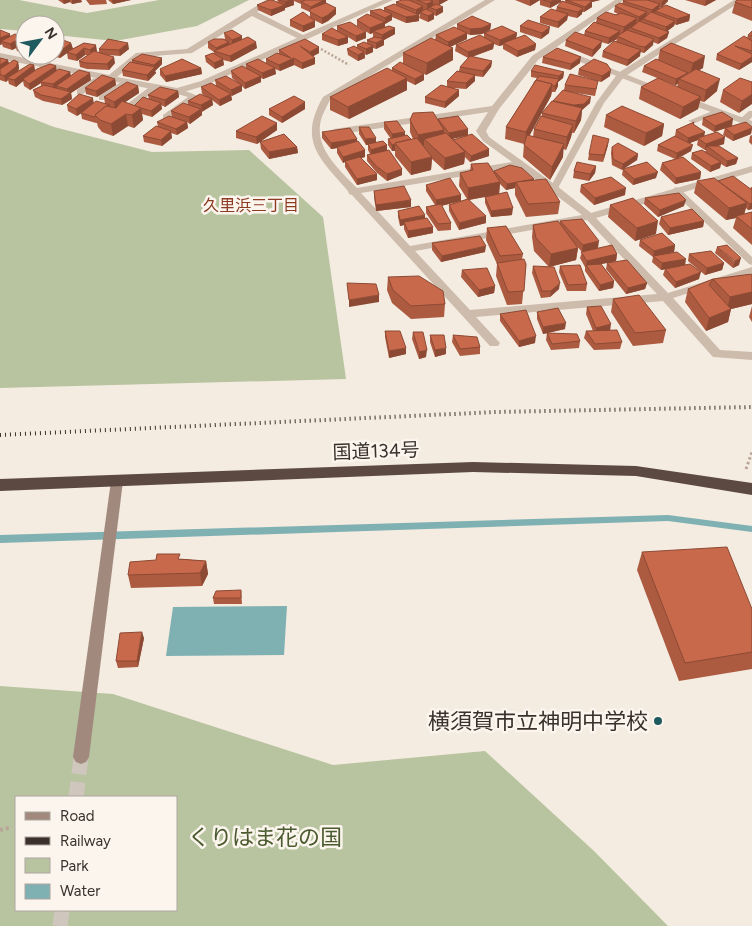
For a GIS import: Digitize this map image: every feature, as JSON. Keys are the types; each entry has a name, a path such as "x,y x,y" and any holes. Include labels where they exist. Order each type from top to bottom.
{"highway":[{"name":"国道134号","path":"0,485 116,487 473,467 636,471 752,489"}],"street":[{"path":"106,77 139,54 189,51 271,0"},
{"path":"0,56 177,91 204,83 389,0"},
{"path":"492,0 345,86 326,100 316,124 315,135 327,162 352,192 409,249 494,343"},
{"path":"620,0 535,58 495,108 480,131 486,139 554,188 589,217 666,297 717,354 752,356"},
{"path":"251,12 304,39"},
{"path":"550,48 752,124"},
{"path":"315,135 495,108"},
{"path":"352,192 520,164"},
{"path":"409,249 589,217 676,190 752,170"},
{"path":"468,314 666,297 752,270"},
{"path":"81,757 116,487"}],"lane":[{"path":"554,188 600,103 621,75 739,0"},
{"path":"80,92 106,77"},
{"path":"102,98 128,82"},
{"path":"125,110 155,87"},
{"path":"166,117 194,96 177,91"},
{"path":"692,121 718,112"},
{"path":"743,121 752,113"},
{"path":"676,190 752,262"}],"path":[{"path":"304,39 354,68 336,79 345,86"},
{"path":"746,472 752,452"},
{"path":"0,830 12,827"}],"green space":[{"path":"0,0 19,0 87,13 159,0 249,0 197,26 115,41 65,36 65,15 15,15 15,30 0,29"},
{"path":"0,106 54,127 152,152 249,150 323,217 346,379 0,388"},
{"name":"くりはま花の国","path":"0,686 113,694 333,765 485,751 594,851 668,926 0,926"}],"water":[{"path":"287,606 284,655 166,656 173,607"}],"building":[{"path":"269,0 285,5 271,10 257,5"},
{"path":"305,0 324,0 311,7 301,2"},
{"path":"409,0 423,6 416,10 396,2"},
{"path":"417,0 430,0 433,1 427,4"},
{"path":"566,0 589,0 592,1 585,7"},
{"path":"624,0 647,0 660,4 652,10"},
{"path":"737,0 752,0 752,8 735,2"},
{"path":"562,1 583,8 578,12 557,7"},
{"path":"326,3 336,8 328,15 322,18 310,12 310,9"},
{"path":"620,3 647,12 639,17 615,6"},
{"path":"394,4 419,15 406,17 384,8"},
{"path":"437,4 443,7 436,10 429,7"},
{"path":"666,5 690,15 677,19 655,11"},
{"path":"380,9 392,14 385,18 370,11"},
{"path":"426,9 434,13 428,16 420,12"},
{"path":"551,9 568,14 558,22 540,17"},
{"path":"303,12 315,21 303,26 290,20"},
{"path":"606,12 616,15 621,13 637,18 624,27 597,18"},
{"path":"651,12 675,21 666,27 643,19"},
{"path":"367,14 385,22 370,28 357,20"},
{"path":"472,16 491,24 482,28 470,29 457,24"},
{"path":"528,20 550,27 542,33 520,26"},
{"path":"639,21 669,32 659,38 631,28"},
{"path":"350,22 366,32 356,36 337,26"},
{"path":"594,22 620,31 609,38 585,31"},
{"path":"389,26 395,28 382,35 373,31"},
{"path":"502,26 517,33 500,40 484,33"},
{"path":"454,27 467,33 448,42 436,35"},
{"path":"332,28 348,37 338,40 322,34"},
{"path":"0,30 10,34 0,38"},
{"path":"232,30 242,36 232,40 224,33"},
{"path":"627,30 654,39 645,47 617,36"},
{"path":"575,32 602,41 593,50 566,40"},
{"path":"15,34 15,41 10,44 1,41"},
{"path":"480,35 494,43 468,52 456,45"},
{"path":"525,35 536,44 518,51 503,43"},
{"path":"744,36 752,41 752,51 735,46 752,54 752,57 741,64 717,54"},
{"path":"248,37 256,42 230,56 214,51"},
{"path":"375,37 384,39 376,43 367,40"},
{"path":"431,38 453,48 427,63 403,53"},
{"path":"108,39 128,43 119,50 99,49"},
{"path":"214,39 223,39 229,42 216,48 208,42"},
{"path":"305,39 319,47 310,52 300,46 315,58 302,63 294,58 279,65 266,59 277,53 291,58 279,50"},
{"path":"65,41 71,43 65,48"},
{"path":"614,41 641,50 628,60 603,51"},
{"path":"364,42 373,46 366,49 357,45"},
{"path":"84,43 96,45 90,50 84,48 76,55 67,52"},
{"path":"671,43 705,56 693,63 660,50"},
{"path":"354,46 364,52 358,55 347,49"},
{"path":"557,48 581,57 571,64 543,57"},
{"path":"94,51 114,57 107,64 79,61"},
{"path":"213,53 223,59 214,63 205,56"},
{"path":"142,54 162,58 154,65 132,60"},
{"path":"470,56 492,61 483,71 460,67"},
{"path":"0,58 8,60 0,65"},
{"path":"182,59 201,68 165,76 160,69"},
{"path":"258,59 275,68 262,73 246,64"},
{"path":"594,59 607,64 611,70 602,76 579,69"},
{"path":"656,59 688,73 676,79 644,66"},
{"path":"14,60 15,65 17,65 4,76 0,74 0,69"},
{"path":"130,62 155,67 147,75 122,70"},
{"path":"400,62 424,74 415,79 392,68"},
{"path":"28,65 34,65 14,80 7,78"},
{"path":"47,65 56,66 29,84 23,79 37,69"},
{"path":"535,65 564,72 559,76 531,71"},
{"path":"242,66 261,76 245,83 231,71"},
{"path":"387,68 407,78 348,107 330,97"},
{"path":"59,69 70,72 53,84 40,82"},
{"path":"696,69 720,79 706,90 679,79"},
{"path":"79,70 90,73 67,89 56,86"},
{"path":"457,71 475,75 466,83 447,81"},
{"path":"570,74 598,81 596,89 565,85"},
{"path":"102,75 115,79 96,91 85,88"},
{"path":"226,76 242,85 231,90 215,80"},
{"path":"539,76 559,79 555,86 536,80"},
{"path":"658,78 701,97 683,107 641,87"},
{"path":"740,78 752,82 752,94 742,101 723,90"},
{"path":"536,80 552,84 526,132 506,127"},
{"path":"127,82 138,86 114,102 104,97"},
{"path":"211,83 231,94 219,100 201,87"},
{"path":"44,85 71,92 61,99 41,95 33,90"},
{"path":"441,85 459,90 445,102 425,97"},
{"path":"160,87 178,91 165,100 148,95"},
{"path":"563,90 591,97 584,104 574,105 553,101"},
{"path":"79,94 93,98 76,109 67,105"},
{"path":"200,94 212,99 201,105 188,101"},
{"path":"294,96 305,102 282,117 269,109"},
{"path":"143,97 161,103 151,111 134,106"},
{"path":"96,101 110,105 106,106 94,117 81,113"},
{"path":"122,101 141,108 132,115 126,114 111,124 100,120 95,115 106,106 116,108"},
{"path":"552,101 582,108 576,121 542,113"},
{"path":"183,103 201,109 189,117 171,111"},
{"path":"622,106 664,124 646,133 606,115"},
{"path":"433,112 444,130 418,135 410,120 413,113"},
{"path":"722,112 733,119 715,126 703,118"},
{"path":"169,116 187,122 176,129 157,122"},
{"path":"262,116 277,123 256,137 236,131"},
{"path":"458,116 468,129 449,133 438,119"},
{"path":"541,116 573,125 567,137 534,129"},
{"path":"397,121 405,132 392,134 384,122"},
{"path":"694,122 693,124 705,132 688,138 676,130"},
{"path":"746,122 752,128 734,135 725,128"},
{"path":"156,126 171,131 161,140 143,136"},
{"path":"359,127 369,127 376,138 365,139"},
{"path":"350,128 357,139 331,143 322,132"},
{"path":"717,132 725,137 706,144 698,138"},
{"path":"446,133 465,152 445,158 424,139"},
{"path":"284,134 297,147 269,152 260,142"},
{"path":"472,134 489,149 471,156 453,140"},
{"path":"407,135 411,139 392,145 388,139"},
{"path":"527,135 564,144 552,167 524,145"},
{"path":"593,135 609,139 604,155 589,154"},
{"path":"675,136 693,145 677,153 658,145"},
{"path":"417,138 432,157 411,162 395,143"},
{"path":"358,141 365,150 343,157 337,147"},
{"path":"383,141 387,145 371,150 368,144"},
{"path":"618,143 638,154 623,164 613,159 612,147"},
{"path":"707,146 719,146 738,158 727,161"},
{"path":"389,150 402,169 387,174 376,166 367,155"},
{"path":"702,150 721,162 711,166 692,153"},
{"path":"360,157 377,174 357,179 345,161"},
{"path":"683,157 701,172 676,178 662,163"},
{"path":"577,162 596,166 590,174 574,171"},
{"path":"647,162 658,172 634,179 623,169"},
{"path":"488,163 500,182 468,188 460,173 473,170 471,164"},
{"path":"510,165 522,168 534,179 507,184 494,171"},
{"path":"733,176 752,190 752,203 750,204 718,181"},
{"path":"611,177 626,188 595,198 581,185"},
{"path":"450,178 461,195 436,200 426,185"},
{"path":"714,178 747,203 729,208 697,181"},
{"path":"546,179 560,202 528,204 516,182"},
{"path":"404,186 411,200 376,205 374,191"},
{"path":"507,192 513,208 491,211 485,197"},
{"path":"679,193 686,200 660,210 645,198"},
{"path":"633,198 658,221 637,228 610,205"},
{"path":"468,199 486,216 459,223 449,205"},
{"path":"441,204 451,223 438,224 426,207"},
{"path":"419,206 425,215 400,220 398,211"},
{"path":"692,209 704,221 670,228 661,217"},
{"path":"752,212 752,229 736,216"},
{"path":"427,218 433,227 408,231 404,222"},
{"path":"582,219 599,241 583,245 560,221"},
{"path":"558,221 578,248 551,254 536,238 533,225"},
{"path":"506,226 523,254 500,256 487,228"},
{"path":"662,233 675,245 654,251 640,240"},
{"path":"480,236 486,246 442,256 432,243"},
{"path":"612,245 617,254 587,261 581,252"},
{"path":"727,245 741,258 735,261 717,247"},
{"path":"711,251 724,263 707,268 689,254"},
{"path":"677,252 686,259 662,263 653,256"},
{"path":"524,259 526,264 524,291 508,292 497,263"},
{"path":"627,260 647,283 628,288 607,263"},
{"path":"601,264 614,281 600,285 586,265"},
{"path":"690,264 701,272 676,282 665,269"},
{"path":"580,265 587,284 568,285 560,266"},
{"path":"533,266 554,267 560,283 551,291 542,291"},
{"path":"487,268 495,286 479,290 462,270"},
{"path":"752,274 752,292 730,297 713,279"},
{"path":"419,276 443,291 445,304 411,306 393,290 388,277"},
{"path":"713,279 709,285 731,309 709,318 688,289"},
{"path":"347,283 376,284 379,295 349,300"},
{"path":"639,295 666,330 635,333 613,299"},
{"path":"601,306 611,324 596,328 587,307"},
{"path":"558,308 566,323 543,327 537,312"},
{"path":"526,310 536,336 519,341 500,314"},
{"path":"617,330 622,342 595,344 586,331"},
{"path":"385,331 400,331 406,348 389,351"},
{"path":"413,332 423,332 427,350 419,352"},
{"path":"547,333 577,334 580,341 552,344"},
{"path":"430,335 444,335 446,348 435,350"},
{"path":"453,335 477,337 480,347 460,349"},
{"path":"727,547 752,609 752,652 685,663 642,552"},
{"path":"157,554 180,554 178,559 206,561 200,573 128,575 130,562 156,560"},
{"path":"241,590 241,598 213,598 216,591"},
{"path":"142,632 137,661 116,661 120,633"}],"waterway":[{"path":"0,539 668,518 752,529"}],"tunnel":[{"path":"76,796 81,757"},
{"path":"60,926 62,911"}],"railway":[{"path":"0,435 496,412 752,407"}],"place":[{"name":"横須賀市立神明中学校","path":"658,721"}],"district":[{"name":"久里浜三丁目","path":"251,205"}]}
